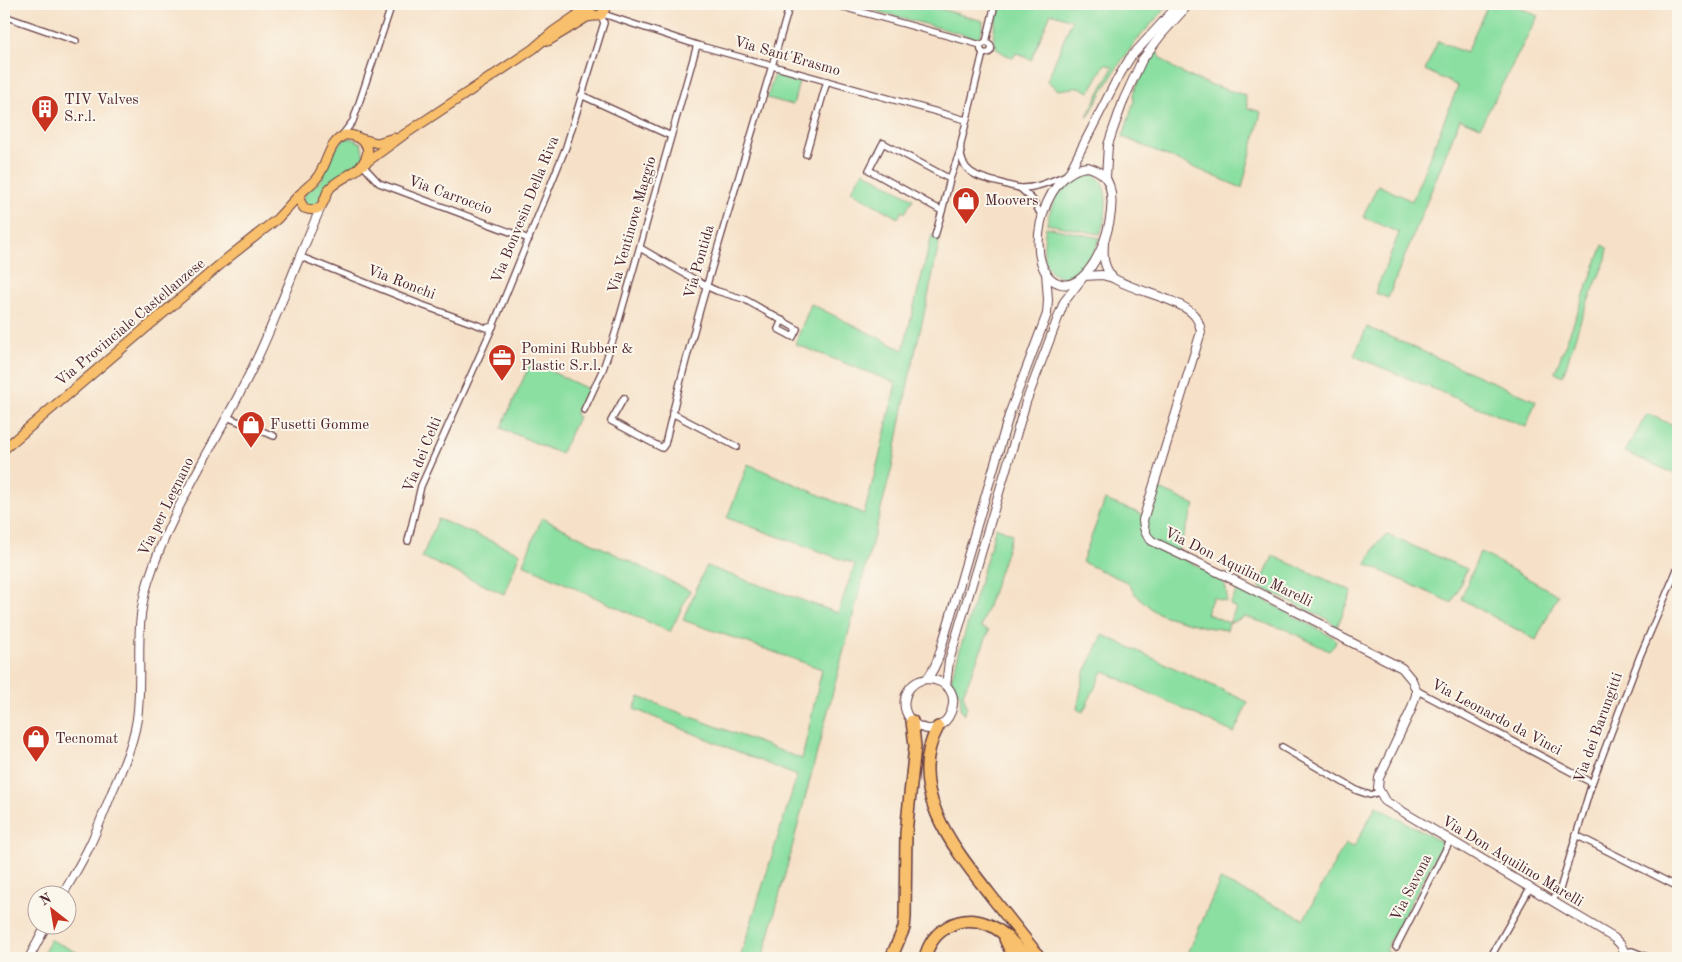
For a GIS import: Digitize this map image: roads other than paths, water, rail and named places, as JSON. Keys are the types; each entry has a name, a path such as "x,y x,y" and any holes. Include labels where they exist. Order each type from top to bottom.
{"highway":[{"path":"891,958 901,936 905,917 906,833 915,746 912,721"},
{"path":"938,727 931,740 926,761 928,783 941,826 955,849 1040,958"},
{"path":"925,958 927,948 932,939 951,924 972,921 987,924 998,930 1028,958"},
{"path":"998,930 1007,941 1014,958"}],"main road":[{"path":"322,205 328,190 363,168 402,136 533,49 554,31 588,7 590,12 603,10"},
{"path":"533,49 603,10"},
{"path":"340,138 352,135 377,143 402,136"},
{"name":"Via Provinciale Castellanzese","path":"4,449 229,257 277,219 320,174 332,146 340,138"},
{"path":"359,138 368,150 363,168"},
{"path":"300,194 299,200 306,209"},
{"name":"Via Provinciale Castellanzese","path":"277,219 291,212 318,209 322,205"}],"street":[{"path":"340,138 353,121 392,4"},
{"path":"563,4 588,7"},
{"name":"Via Pontida","path":"624,398 611,421 662,448 665,444 706,286 790,4"},
{"path":"832,4 990,45 991,48 988,53 983,53"},
{"path":"935,236 950,179 960,151 983,53 980,49 995,4"},
{"path":"926,679 938,659 1010,412 1047,314 1046,272 1039,250 1041,216 1054,190 1067,174 1130,58 1179,4"},
{"path":"946,686 948,661 1026,402 1064,302 1084,276 1108,233 1111,194 1106,177 1108,145 1124,99 1142,60 1156,41 1190,4"},
{"name":"Via Sant'Erasmo","path":"603,10 697,45 966,120"},
{"name":"Via Bonvesin Della Riva","path":"456,408 529,239 566,146 604,23 603,10"},
{"path":"4,16 76,40"},
{"name":"Via Ventinove Maggio","path":"584,410 609,352 697,45"},
{"path":"806,154 827,82"},
{"path":"581,95 671,136"},
{"path":"353,121 354,132 359,138"},
{"path":"942,210 869,170 883,143 950,179"},
{"path":"960,151 963,164 969,172 976,176 1020,188 1037,186 1078,168 1088,167 1098,170 1106,177"},
{"name":"Via Carroccio","path":"363,168 378,183 529,239"},
{"path":"1020,188 1032,200 1041,216"},
{"name":"Via per Legnano","path":"68,884 97,829 132,741 138,710 139,621 152,569 172,520 250,374 276,318 322,205"},
{"path":"306,209 313,216 312,228"},
{"path":"1104,242 1104,262 1113,278"},
{"path":"640,248 706,286 744,299 782,320"},
{"name":"Via Ronchi","path":"301,257 419,304 486,328 492,326"},
{"path":"1046,272 1051,279 1065,284 1084,276"},
{"name":"Via Don Aquilino Marelli","path":"1084,276 1097,275 1113,278 1186,308 1200,324 1201,332 1143,520 1148,538 1262,594 1396,665 1409,676 1416,690"},
{"name":"Via dei Celti","path":"408,541 421,486 456,408"},
{"path":"672,413 737,446"},
{"path":"228,417 274,436"},
{"name":"Via dei Barungitti","path":"1552,901 1560,889 1592,783 1640,656 1678,567"},
{"path":"926,679 940,682 946,686 954,700 953,709 945,722 938,727 924,728 912,721 904,708 904,700 912,686 918,681 926,679"},
{"path":"1282,747 1358,791 1370,795 1380,792 1379,778 1411,710 1416,690"},
{"name":"Via Leonardo da Vinci","path":"1416,690 1592,783"},
{"name":"Via Don Aquilino Marelli","path":"1380,792 1385,801 1393,807 1614,938 1619,942 1626,955"},
{"path":"1576,835 1678,887"},
{"name":"Via Savona","path":"1396,947 1450,841"},
{"path":"1490,958 1530,888"},
{"path":"29,958 42,934"},
{"path":"1626,955 1632,951 1650,958"}],"place":[{"name":"TIV Valves S.r.l.","path":"45,133"},
{"name":"Moovers","path":"966,225"},
{"name":"Pomini Rubber & Plastic S.r.l.","path":"502,382"},
{"name":"Fusetti Gomme","path":"251,449"},
{"name":"Tecnomat","path":"36,763"}]}
